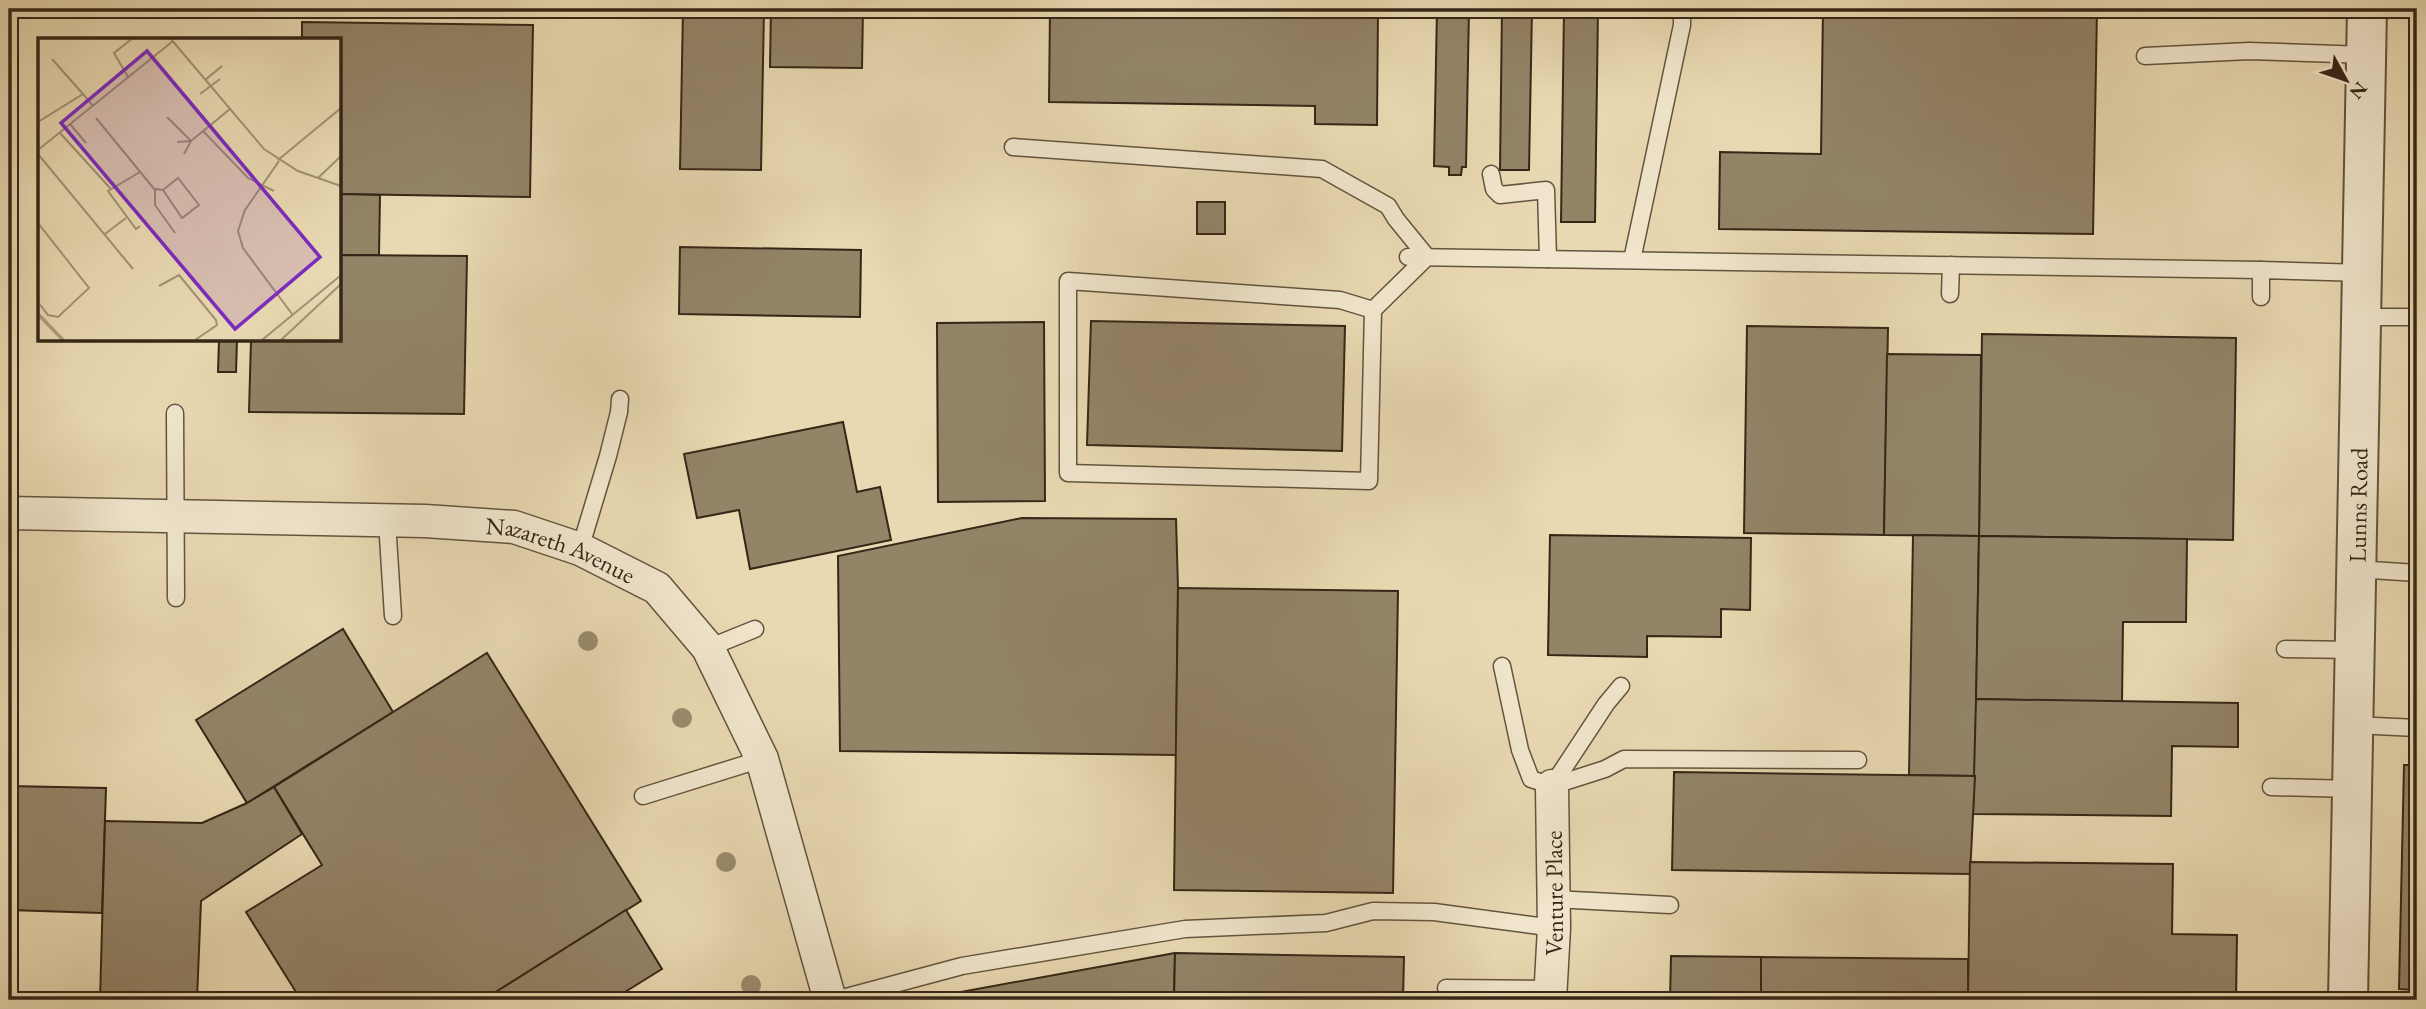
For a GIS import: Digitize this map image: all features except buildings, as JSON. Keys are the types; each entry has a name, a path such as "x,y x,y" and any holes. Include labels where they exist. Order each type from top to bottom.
{"street":[{"name":"Lunns Road","path":"2348,1000 2367,9"},
{"name":"Nazareth Avenue","path":"9,513 387,521 514,527 580,549 657,588 708,648 762,758 830,1000"},
{"name":"Venture Place","path":"1550,995 1554,913 1552,786"}],"lane":[{"path":"1632,260 1682,25 1682,9"},
{"path":"2146,55 2249,51 2367,55"},
{"path":"1013,147 1322,169 1388,206 1427,257"},
{"path":"1491,174 1494,189 1500,195 1546,190 1548,259"},
{"path":"1408,257 2362,272"},
{"path":"1373,310 1340,300 1068,281 1068,473 1369,481 1373,310 1427,257"},
{"path":"1950,294 1951,265"},
{"path":"2261,270 2262,297"},
{"path":"2361,317 2417,317"},
{"path":"580,549 611,445 620,399"},
{"path":"175,412 176,598"},
{"path":"387,521 393,616"},
{"path":"2356,569 2417,573"},
{"path":"708,648 755,629"},
{"path":"2285,649 2355,650"},
{"path":"1502,666 1520,750 1531,779 1552,786 1605,769 1624,759 1858,760"},
{"path":"1552,786 1606,704 1621,686"},
{"path":"2354,725 2417,728"},
{"path":"643,796 762,758"},
{"path":"2270,787 2352,789"},
{"path":"835,1000 962,966 1185,929 1326,923 1373,911 1554,913 1670,905"},
{"path":"1446,988 1550,995"}]}
